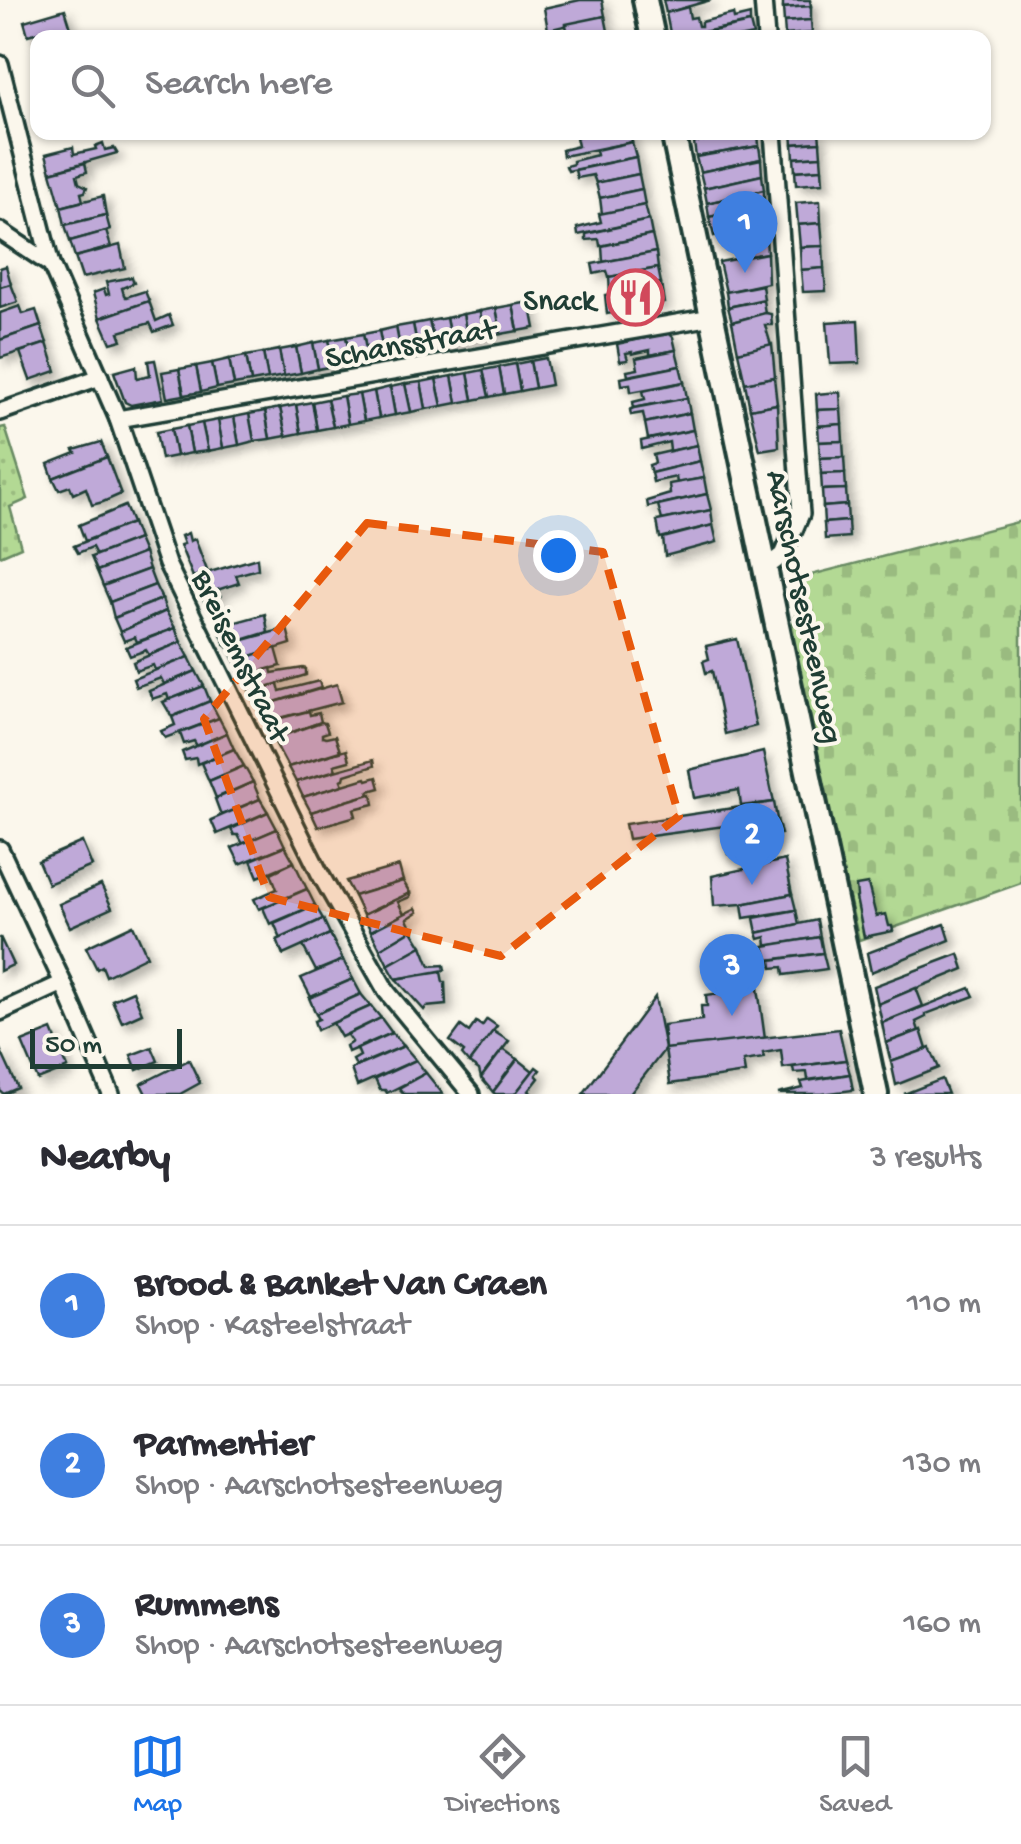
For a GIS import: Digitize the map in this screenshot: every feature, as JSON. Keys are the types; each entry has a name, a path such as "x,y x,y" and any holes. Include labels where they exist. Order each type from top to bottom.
{"main road":[{"path":"645,0 651,30"},
{"name":"Aarschotsesteenweg","path":"675,140 876,1094"}],"street":[{"path":"764,0 766,30"},
{"name":"Breisemstraat","path":"0,64 51,265 118,419 168,564 320,872 386,992 471,1094"},
{"path":"766,568 782,555 801,514 774,140"},
{"path":"0,231 51,265"},
{"name":"Schansstraat","path":"118,419 712,318"},
{"path":"0,412 100,377"},
{"path":"0,849 111,1094"},
{"path":"0,1012 63,983"}],"highlighted area":[{"path":"367,523 603,552 679,816 501,956 269,897 204,719"}],"green space":[{"path":"5,427 28,499 10,507 21,547 0,556 0,428"},
{"path":"1021,521 1021,883 859,940 788,641 807,576"}],"building":[{"path":"580,0 602,0 605,16 548,30 544,8"},
{"path":"663,0 711,0 666,13"},
{"path":"783,0 810,0 811,6 783,8"},
{"path":"811,6 811,20 784,22 783,8"},
{"path":"688,7 690,18 696,17 698,26 733,14 734,19 750,15 750,23 713,30 669,30 666,13"},
{"path":"65,9 72,30 30,30 28,35 24,21"},
{"path":"605,16 608,30 567,30 566,24"},
{"path":"811,20 812,30 785,30 784,22"},
{"path":"750,23 752,30 717,30"},
{"path":"577,140 632,142 563,156 562,150 578,146"},
{"path":"759,140 759,146 696,157 694,143"},
{"path":"793,140 820,140 820,142 793,144"},
{"path":"632,142 636,157 568,171 566,166 597,155 596,150"},
{"path":"820,142 821,156 794,158 793,144"},
{"path":"103,143 105,150 114,148 117,153 51,172 46,154 73,147 74,154 96,149"},
{"path":"759,146 761,159 700,172 696,157"},
{"path":"821,156 822,169 795,171 794,158"},
{"path":"636,157 639,174 596,183 593,175 577,178 575,170"},
{"path":"761,159 762,175 704,188 700,172"},
{"path":"85,163 87,172 77,175 79,183 87,187 81,193 83,201 61,207 51,172"},
{"path":"822,169 823,183 796,185 795,171"},
{"path":"639,174 642,189 600,198 596,183"},
{"path":"762,175 764,190 707,203 704,188"},
{"path":"642,189 645,205 602,214 600,198"},
{"path":"764,190 764,206 709,217 707,203"},
{"path":"103,196 106,215 65,225 61,207"},
{"path":"820,201 821,223 798,225 796,203"},
{"path":"645,205 649,220 578,235 577,228 601,222 599,214"},
{"path":"764,206 767,253 743,257 740,244 761,240 761,221 740,224 741,230 714,236 709,217"},
{"path":"106,215 110,230 70,241 65,225"},
{"path":"649,220 652,235 600,246 599,239 586,240 586,234"},
{"path":"821,223 823,246 800,247 798,225"},
{"path":"106,231 111,247 75,257 70,241"},
{"path":"652,235 656,252 603,262 602,246"},
{"path":"120,245 125,268 82,278 75,257"},
{"path":"823,246 824,268 801,270 800,247"},
{"path":"656,252 658,268 609,277 607,271 594,274 592,264"},
{"path":"767,253 768,283 726,292 719,262"},
{"path":"6,266 11,284 0,287 0,268"},
{"path":"658,268 661,283 610,294 609,277"},
{"path":"824,268 826,291 803,292 801,270"},
{"path":"132,277 134,283 122,288 124,295 145,291 149,301 100,318 93,293 104,289 109,294 106,282"},
{"name":"Snack","path":"661,283 664,303 607,314 605,295"},
{"path":"11,284 18,302 0,308 0,287"},
{"path":"762,285 764,299 728,307 726,292"},
{"path":"763,300 765,313 732,322 728,307"},
{"path":"149,301 156,321 169,315 173,325 154,332 150,323 119,332 122,340 111,343 100,318"},
{"path":"530,302 535,328 518,331 513,305"},
{"path":"513,305 518,331 501,334 496,308"},
{"path":"20,306 23,314 36,310 41,326 0,340 0,313"},
{"path":"496,308 501,334 484,338 480,311"},
{"path":"480,311 484,338 468,341 463,314"},
{"path":"463,314 468,341 451,344 446,318"},
{"path":"771,314 772,325 765,325 771,345 738,352 732,322"},
{"path":"446,318 451,344 435,347 429,321"},
{"path":"858,320 860,363 830,364 827,322"},
{"path":"429,321 435,347 418,350 413,324"},
{"path":"413,324 418,350 401,353 396,327"},
{"path":"41,326 47,343 0,358 0,340"},
{"path":"396,327 401,353 384,357 379,331"},
{"path":"379,331 384,357 368,360 363,334"},
{"path":"669,333 676,350 650,355 650,350 626,353 628,360 620,361 617,344"},
{"path":"363,334 368,360 351,363 346,337"},
{"path":"346,337 351,363 334,366 329,340"},
{"path":"329,340 334,366 318,369 313,343"},
{"path":"47,343 56,371 30,380 20,352"},
{"path":"313,343 318,369 301,373 296,347"},
{"path":"772,344 775,377 745,383 738,352"},
{"path":"296,347 301,373 284,376 279,350"},
{"path":"279,350 284,376 268,379 263,353"},
{"path":"676,350 680,366 628,376 627,371 638,369 636,358"},
{"path":"263,353 268,379 251,382 246,356"},
{"path":"246,356 251,382 234,385 229,359"},
{"path":"546,358 551,385 535,388 530,361"},
{"path":"229,359 234,385 217,388 212,363"},
{"path":"155,360 163,399 131,405 125,402 114,372 136,366 137,378 150,375 148,361"},
{"path":"530,361 535,388 520,391 515,364"},
{"path":"212,363 217,388 201,392 196,366"},
{"path":"515,364 520,391 504,394 499,367"},
{"path":"196,366 201,392 184,395 179,369"},
{"path":"680,366 684,382 631,392 630,384 622,385 621,378"},
{"path":"499,367 504,394 489,397 483,370"},
{"path":"179,369 184,395 167,398 162,372"},
{"path":"483,370 489,397 473,400 468,373"},
{"path":"468,373 473,400 457,403 452,376"},
{"path":"452,376 457,403 442,406 436,379"},
{"path":"774,377 777,404 750,409 745,383"},
{"path":"436,379 442,406 426,409 421,382"},
{"path":"421,382 426,409 411,412 405,384"},
{"path":"684,382 687,398 634,408 633,402 645,399 643,391"},
{"path":"405,384 411,412 395,415 390,387"},
{"path":"390,387 395,415 379,418 374,391"},
{"path":"374,391 379,418 364,421 359,394"},
{"path":"840,392 841,409 817,410 816,394"},
{"path":"359,394 364,421 348,424 343,396"},
{"path":"343,396 348,424 333,427 327,399"},
{"path":"687,398 690,413 645,423 643,413 631,415 634,408"},
{"path":"327,399 333,427 317,430 312,402"},
{"path":"312,402 317,430 301,433 296,405"},
{"path":"777,404 779,447 760,450 750,409"},
{"path":"296,405 301,433 286,436 280,408"},
{"path":"280,408 286,436 270,439 265,411"},
{"path":"841,409 842,424 818,426 817,410"},
{"path":"265,411 270,439 254,441 249,414"},
{"path":"690,413 693,430 648,439 645,423"},
{"path":"249,414 254,441 239,445 234,417"},
{"path":"234,417 239,445 223,448 218,420"},
{"path":"218,420 223,448 208,451 202,423"},
{"path":"202,423 208,451 192,453 187,426"},
{"path":"842,424 843,441 819,442 818,426"},
{"path":"187,426 192,453 176,456 171,429"},
{"path":"171,429 176,456 161,459 156,432"},
{"path":"693,430 697,445 670,451 669,442 642,449 641,441"},
{"path":"843,441 844,457 820,458 819,442"},
{"path":"101,442 107,457 53,478 48,464"},
{"path":"697,445 700,461 651,473 653,455"},
{"path":"107,457 121,494 92,505 86,488 73,494 70,486 59,490 53,478"},
{"path":"844,457 845,473 821,474 820,458"},
{"path":"700,461 704,478 677,483 676,477 653,482 651,473"},
{"path":"845,473 846,489 822,490 821,474"},
{"path":"704,478 707,494 648,507 647,501 670,494 669,484"},
{"path":"846,489 847,505 823,507 822,490"},
{"path":"707,494 711,510 662,520 658,505"},
{"path":"847,505 848,521 824,523 823,507"},
{"path":"125,506 132,523 85,541 79,525"},
{"path":"711,510 713,525 660,538 657,521"},
{"path":"848,521 849,537 825,539 824,523"},
{"path":"132,523 138,539 96,555 92,547 78,553 74,546"},
{"path":"713,525 717,542 665,556 663,538"},
{"path":"188,533 190,541 195,539 208,573 193,577 180,545 184,544 181,536"},
{"path":"138,539 144,553 97,571 91,557"},
{"path":"144,553 149,569 103,586 97,571"},
{"path":"257,558 258,569 236,575 239,583 217,590 221,596 204,601 193,577"},
{"path":"149,569 155,585 110,602 103,586"},
{"path":"155,585 162,599 114,618 110,602"},
{"path":"162,599 166,611 120,632 114,618"},
{"path":"166,611 175,628 137,642 135,637 124,641 120,632"},
{"path":"265,614 268,632 226,645 218,627"},
{"path":"175,628 181,642 149,655 146,650 130,656 126,647"},
{"path":"287,628 291,644 235,661 226,645"},
{"path":"737,639 756,726 725,734 712,671 706,673 703,661 709,659 706,646"},
{"path":"181,642 189,657 155,670 153,665 136,671 133,662"},
{"path":"276,648 281,666 242,676 235,661"},
{"path":"189,657 196,671 164,684 161,678 136,687 133,679"},
{"path":"271,668 272,673 303,668 306,675 250,692 242,676"},
{"path":"196,671 204,686 169,700 167,694 152,699 149,691"},
{"path":"319,681 321,688 258,707 250,692 278,684 280,691"},
{"path":"337,684 342,702 265,722 258,707"},
{"path":"204,686 210,701 172,717 163,702"},
{"path":"210,701 219,718 165,738 161,731 175,725 172,717"},
{"path":"309,711 310,715 319,713 321,722 273,739 265,722"},
{"path":"219,718 227,733 197,746 194,741 184,744 180,733"},
{"path":"321,722 328,732 322,737 335,736 340,751 288,767 273,739"},
{"path":"227,733 234,749 197,764 196,758 185,760 182,752"},
{"path":"234,749 244,766 209,781 201,763"},
{"path":"346,750 349,761 334,765 336,770 296,782 288,767"},
{"path":"763,752 774,802 741,806 739,790 694,798 689,770"},
{"path":"373,760 374,766 345,775 343,785 303,797 296,782"},
{"path":"244,766 253,782 216,798 209,781"},
{"path":"377,777 380,788 369,791 370,794 311,812 303,797 366,778"},
{"path":"253,782 260,799 221,815 215,799"},
{"path":"372,794 374,804 354,809 356,816 318,827 311,812"},
{"path":"260,799 268,812 217,834 211,820"},
{"path":"774,802 777,819 628,839 625,824"},
{"path":"268,812 277,829 243,844 234,835 231,829"},
{"path":"777,819 781,834 774,835 776,846 728,854 726,825"},
{"path":"277,829 285,846 240,864 232,848"},
{"path":"82,842 92,866 48,884 38,861"},
{"path":"285,846 294,862 258,877 251,860"},
{"path":"785,860 792,894 714,906 712,876"},
{"path":"294,862 307,889 259,909 254,899 277,889 271,873"},
{"path":"399,866 403,881 354,896 346,881"},
{"path":"403,881 410,893 363,915 354,896"},
{"path":"868,884 876,916 886,914 893,931 864,937 856,886"},
{"path":"101,885 112,908 70,927 59,904"},
{"path":"307,889 315,905 270,924 263,908"},
{"path":"410,893 410,897 398,902 404,914 371,931 363,915"},
{"path":"792,894 796,910 744,918 742,904"},
{"path":"315,905 323,919 281,939 274,923"},
{"path":"416,908 418,912 407,919 412,930 380,949 371,931"},
{"path":"796,910 799,924 757,933 754,918"},
{"path":"323,919 330,934 283,955 277,940"},
{"path":"817,920 820,937 767,946 766,937 759,939 757,933"},
{"path":"945,924 950,940 871,972 867,953"},
{"path":"133,925 147,956 106,976 102,966 97,969 86,947"},
{"path":"412,930 422,946 388,965 380,949"},
{"path":"330,934 343,960 316,971 303,946"},
{"path":"0,937 13,965 0,971"},
{"path":"820,937 823,953 768,960 764,946"},
{"path":"422,946 430,966 444,965 445,970 396,979 388,965"},
{"path":"823,953 827,969 784,975 783,967 772,968 771,960"},
{"path":"959,954 964,969 878,1004 874,986"},
{"path":"343,960 353,979 311,997 301,978"},
{"path":"441,972 446,1005 424,1010 396,979"},
{"path":"353,979 361,994 316,1014 309,998"},
{"path":"758,988 765,1039 665,1049 663,1025 702,1020 701,1006 707,1006 706,995"},
{"path":"916,988 923,1006 882,1023 878,1004"},
{"path":"970,988 974,996 926,1014 916,1022 919,1031 886,1043 882,1023"},
{"path":"133,991 142,1013 122,1022 112,1000"},
{"path":"361,994 371,1006 317,1030 316,1014"},
{"path":"655,997 665,1049 630,1094 583,1094"},
{"path":"371,1006 381,1018 341,1037 333,1023"},
{"path":"381,1018 392,1033 348,1052 346,1046 352,1042 347,1035"},
{"path":"487,1019 497,1026 469,1063 462,1055 464,1052 450,1041 461,1026 469,1032 476,1022 482,1026"},
{"path":"839,1029 846,1060 783,1068 781,1050 743,1061 745,1073 670,1084 665,1049"},
{"path":"52,1030 68,1068 38,1080 22,1042"},
{"path":"921,1030 927,1049 891,1062 886,1043"},
{"path":"493,1031 509,1041 481,1078 479,1070 469,1063"},
{"path":"392,1033 404,1046 356,1066 353,1060 360,1056 357,1049"},
{"path":"404,1046 416,1060 357,1086 351,1069"},
{"path":"152,1047 158,1061 137,1070 131,1055"},
{"path":"930,1048 939,1068 896,1085 891,1062"},
{"path":"0,1049 18,1088 4,1094 0,1091"},
{"path":"503,1049 517,1059 493,1092 481,1078"},
{"path":"518,1059 533,1071 515,1094 495,1094 493,1092"},
{"path":"189,1060 200,1083 180,1094 146,1094 141,1084"},
{"path":"416,1060 426,1073 387,1093 380,1090 375,1079"},
{"path":"846,1060 850,1074 808,1080 807,1072 794,1073 793,1067"},
{"path":"536,1067 540,1070 536,1075 539,1078 529,1091 532,1094 515,1094"},
{"path":"426,1073 443,1094 404,1094 399,1088"},
{"path":"850,1074 853,1090 778,1094 803,1088 801,1082"},
{"path":"942,1079 948,1094 904,1094"}],"place":[{"name":"Brood & Banket Van Craen","path":"745,273"},
{"name":"Snack","path":"635,298"},
{"name":"Parmentier","path":"752,885"},
{"name":"Rummens","path":"732,1016"}]}
